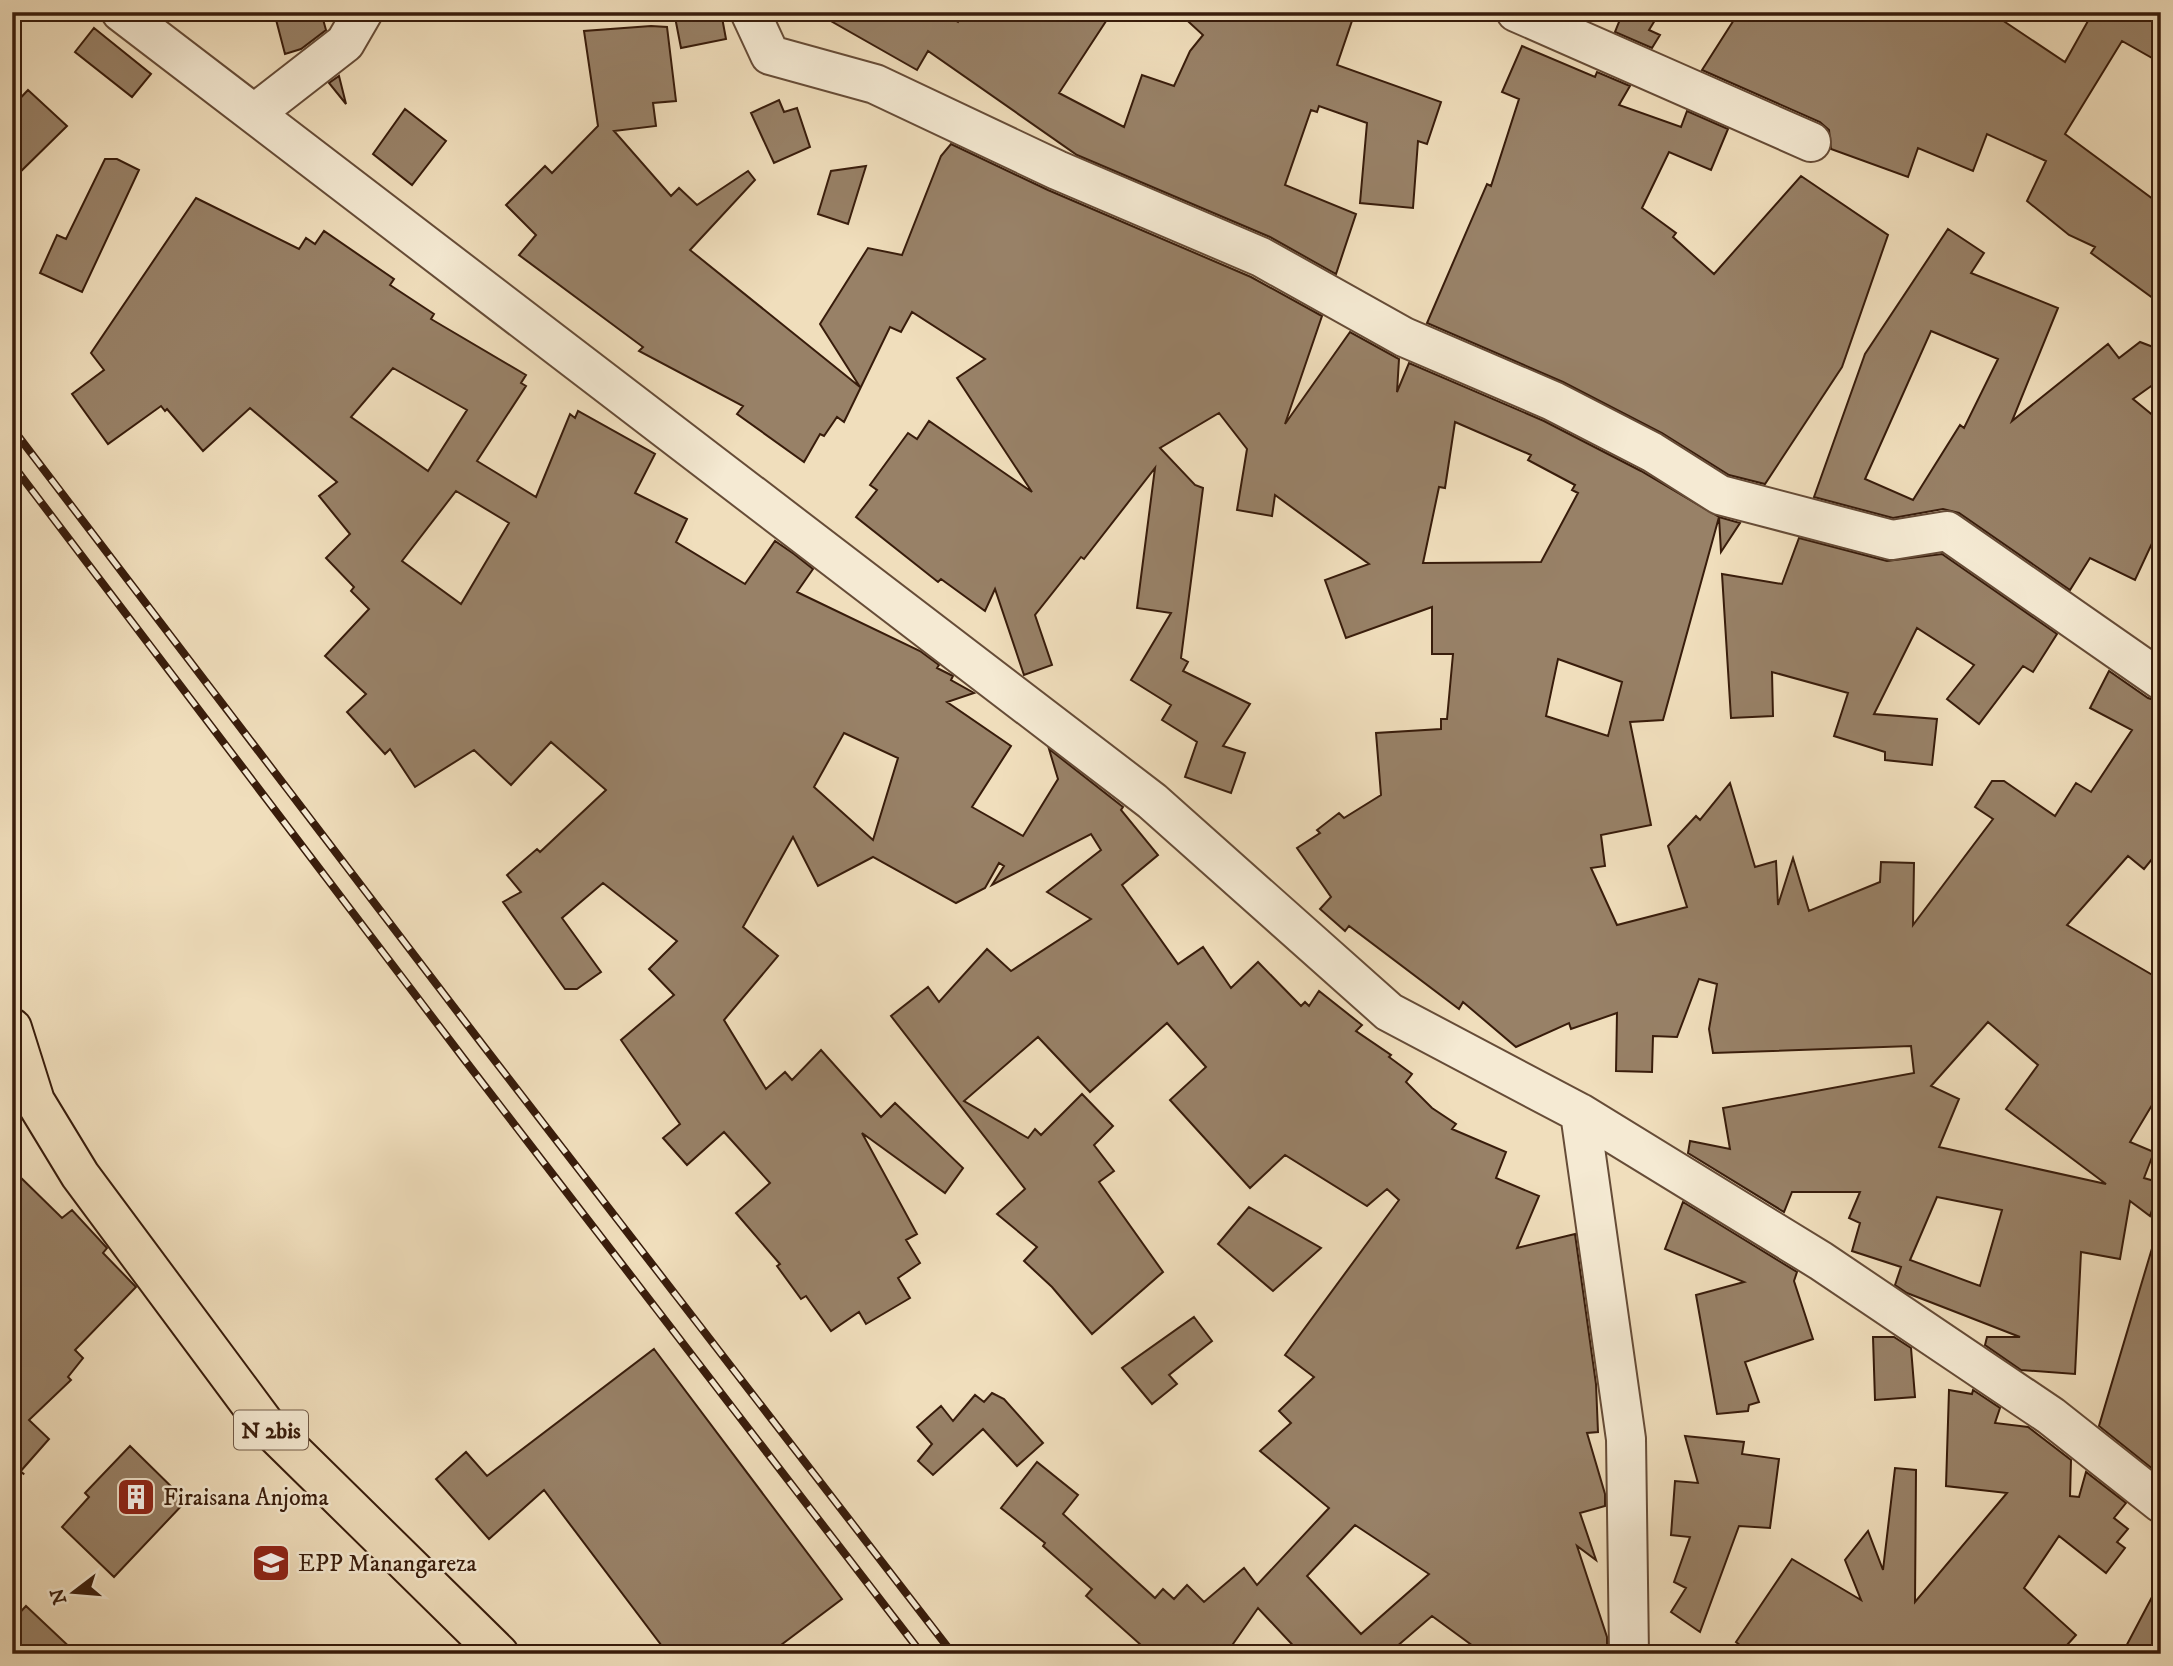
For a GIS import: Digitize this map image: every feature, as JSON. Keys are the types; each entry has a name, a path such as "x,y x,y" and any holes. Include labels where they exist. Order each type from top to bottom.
{"main road":[{"path":"12,1028 35,1101 80,1175"},
{"path":"12,1117 80,1175"},
{"name":"N 2bis","path":"80,1175 265,1424 499,1654"}],"street":[{"path":"121,12 1152,801 1389,1012 1580,1112 1855,1284 2051,1416 2161,1503"},
{"path":"255,113 345,43 363,12"},
{"path":"750,12 770,55 875,84 1057,170 1261,257 1404,337 1578,414 1652,452 1720,495 1892,540 1947,531 2161,680"},
{"path":"1516,12 1811,142"},
{"path":"1580,1112 1626,1439 1629,1654"}],"path":[{"path":"12,1487 24,1471"}],"building":[{"path":"274,12 321,12 326,30 301,49 285,54"},
{"path":"674,12 721,12 726,39 681,48"},
{"path":"815,12 941,12 958,22 964,12 1112,12 1059,93 1124,127 1142,75 1174,86 1190,51 1203,35 1178,12 1355,12 1337,65 1441,102 1427,144 1418,141 1413,208 1360,203 1367,123 1319,106 1317,112 1311,110 1285,185 1356,214 1336,274 1270,237 1077,155 928,51 917,70"},
{"path":"1623,12 1660,12 1649,30 1660,35 1652,48 1615,32"},
{"path":"1739,12 1990,12 2065,62 2088,21 2072,12 2161,12 2161,63 2122,41 2065,134 2161,205 2161,304 2091,253 2095,247 2069,235 2027,201 2046,161 1987,134 1973,171 1918,148 1908,177 1831,149 1829,130 1820,122 1702,70"},
{"path":"667,27 676,101 653,103 656,126 614,131 671,196 679,188 697,205 748,171 755,180 690,250 860,387 820,324 868,248 902,255 941,156 951,144 1048,190 1251,277 1322,316 1285,424 1350,332 1399,359 1397,392 1409,363 1544,421 1641,471 1719,517 1663,720 1630,722 1651,825 1601,835 1605,866 1591,868 1617,925 1687,907 1668,846 1696,816 1700,820 1730,783 1755,867 1776,861 1778,905 1793,858 1809,911 1880,882 1881,862 1914,863 1913,925 1993,819 1975,807 1992,781 2004,781 2055,816 2076,783 2091,792 2132,730 2090,708 2109,671 2148,698 2161,702 2161,848 2144,869 2128,856 2067,925 2161,980 2161,1090 2130,1142 2154,1152 2144,1178 2161,1183 2150,1216 2130,1201 2120,1259 2081,1252 2075,1374 2021,1370 1985,1345 1987,1337 2020,1337 1907,1293 1895,1285 1901,1267 1852,1251 1860,1223 1849,1218 1860,1192 1792,1192 1784,1212 1688,1153 1690,1141 1730,1149 1723,1108 1914,1073 1911,1046 1713,1053 1709,1029 1717,984 1699,979 1677,1037 1653,1036 1652,1072 1616,1071 1617,1013 1571,1029 1569,1023 1516,1047 1463,1002 1459,1009 1349,926 1345,931 1320,909 1331,897 1297,848 1320,833 1317,830 1339,813 1344,818 1381,795 1376,733 1441,729 1441,719 1447,719 1453,654 1432,654 1432,607 1346,638 1325,580 1369,564 1275,495 1272,516 1237,510 1247,449 1219,413 1160,448 1195,485 1203,488 1181,658 1188,662 1183,671 1250,704 1223,746 1245,753 1231,793 1185,777 1197,742 1162,720 1171,705 1131,680 1171,613 1137,608 1155,468 1084,559 1081,557 1035,615 1052,665 1024,675 995,589 985,611 941,579 938,582 856,517 877,490 870,485 908,433 917,439 929,421 1032,492 957,378 985,359 912,312 901,332 890,327 844,422 837,417 824,436 820,434 804,462 737,414 743,406 639,351 643,347 519,255 536,235 506,205 545,166 552,173 598,126 584,31","holes":["1455,422 1531,455 1528,460 1575,485 1572,490 1578,493 1541,562 1423,563 1439,487 1445,488","1558,659 1622,682 1608,736 1546,716","1988,1022 2038,1065 2006,1109 2106,1184 1939,1147 1959,1099 1931,1086","1937,1197 2002,1210 1980,1286 1910,1260"]},
{"path":"94,28 151,74 132,97 75,52"},
{"path":"1522,46 1595,77 1597,72 1630,86 1619,105 1681,127 1687,111 1728,129 1711,170 1669,152 1642,208 1676,233 1673,237 1714,274 1801,176 1888,235 1842,367 1765,484 1729,475 1662,433 1563,382 1427,323 1487,184 1491,186 1519,99 1502,92"},
{"path":"339,76 346,104 329,83"},
{"path":"28,90 67,126 12,180 12,107"},
{"path":"779,100 784,112 797,108 810,147 774,163 751,113"},
{"path":"405,109 446,141 412,185 373,154"},
{"path":"105,159 117,159 139,170 82,292 40,273 57,235 66,239"},
{"path":"866,166 848,224 818,214 831,171"},
{"path":"196,198 299,249 306,238 315,244 324,231 394,279 390,285 434,314 431,319 526,375 521,383 526,386 477,461 536,497 570,414 575,418 578,411 655,454 635,493 687,519 676,542 745,584 775,541 813,569 797,592 920,651 939,665 937,668 953,676 951,680 974,693 947,702 1011,746 972,807 1023,836 1058,779 1049,749 1123,807 1121,810 1158,855 1122,885 1178,964 1203,947 1231,988 1258,962 1301,1006 1305,1002 1309,1006 1319,991 1362,1025 1356,1031 1391,1055 1389,1057 1412,1074 1406,1082 1432,1108 1456,1124 1452,1129 1506,1152 1496,1178 1539,1196 1517,1248 1575,1234 1596,1384 1598,1432 1587,1433 1605,1494 1605,1506 1580,1513 1596,1560 1577,1546 1607,1637 1607,1654 1484,1654 1432,1616 1388,1654 1301,1654 1258,1608 1226,1654 1151,1654 1086,1596 1092,1589 1043,1546 1045,1543 1001,1508 1037,1462 1078,1495 1063,1514 1155,1598 1163,1589 1174,1599 1187,1585 1204,1602 1244,1568 1257,1585 1329,1508 1260,1451 1291,1423 1279,1411 1314,1377 1285,1355 1399,1200 1387,1189 1367,1206 1285,1155 1250,1188 1170,1100 1206,1067 1167,1023 1090,1092 1038,1037 964,1101 1028,1138 1035,1129 1041,1135 1082,1094 1113,1126 1094,1145 1114,1171 1099,1182 1163,1272 1092,1334 1052,1287 1024,1261 1037,1247 997,1214 1025,1189 891,1016 928,987 939,1002 987,949 1011,971 1091,919 1047,892 1101,850 1091,834 992,885 1004,866 999,863 985,888 956,903 873,857 818,886 793,837 743,927 778,956 724,1020 766,1089 785,1072 792,1080 821,1050 881,1117 895,1103 963,1168 945,1193 862,1133 917,1234 906,1240 920,1263 898,1278 910,1298 866,1324 859,1312 831,1331 806,1296 801,1299 777,1266 780,1264 736,1213 770,1183 724,1132 687,1165 663,1138 680,1124 621,1040 674,995 649,969 677,941 603,883 562,918 601,972 577,989 565,989 503,902 521,892 507,875 537,849 540,852 606,790 551,742 511,785 474,750 415,787 390,749 385,754 347,712 366,694 325,656 369,609 351,591 354,587 326,558 350,534 319,496 337,482 250,408 203,451 167,409 165,411 161,406 108,444 72,394 104,370 91,353","holes":["393,368 467,410 428,471 351,417","456,491 509,523 461,604 402,561","844,733 898,758 873,840 814,787","1355,1525 1429,1574 1361,1634 1307,1576"]},
{"path":"1948,229 1984,253 1971,273 2058,308 2012,421 2108,344 2119,358 2140,342 2161,350 2161,379 2133,399 2161,422 2161,524 2135,580 2090,558 2070,590 1959,513 1943,509 1893,518 1814,497 1865,354","holes":["1931,331 1998,359 1964,428 1960,425 1913,500 1865,479"]},
{"path":"1719,517 1740,523 1721,552"},
{"path":"1799,538 1887,561 1942,554 2057,634 2033,672 2023,666 1979,724 1947,699 1974,665 1917,628 1874,714 1937,719 1932,765 1885,760 1885,752 1834,736 1848,693 1772,672 1773,716 1731,718 1722,574 1782,584"},
{"path":"12,1169 62,1218 72,1210 107,1248 103,1253 136,1287 75,1350 83,1358 68,1377 71,1380 29,1420 49,1439 12,1481"},
{"path":"1683,1202 1797,1272 1794,1281 1813,1339 1745,1362 1759,1402 1749,1405 1748,1411 1717,1414 1696,1295 1744,1282 1665,1249"},
{"path":"1249,1207 1321,1248 1273,1291 1218,1244"},
{"path":"2153,1245 2161,1246 2161,1408 2152,1432 2161,1442 2161,1463 2154,1470 2099,1426"},
{"path":"1194,1317 1212,1341 1169,1375 1177,1384 1152,1404 1122,1368"},
{"path":"1873,1337 1894,1337 1911,1348 1915,1397 1875,1400"},
{"path":"654,1349 842,1599 769,1654 668,1654 544,1490 489,1539 436,1479 466,1452 487,1476"},
{"path":"1949,1390 1972,1394 1973,1390 2000,1408 1995,1423 2028,1427 2071,1460 2070,1496 2079,1497 2086,1472 2126,1503 2114,1518 2128,1529 2117,1542 2125,1548 2106,1573 2059,1536 2024,1588 2076,1635 2059,1654 1751,1654 1736,1642 1792,1559 1861,1600 1845,1560 1868,1531 1883,1570 1895,1468 1916,1470 1915,1602 2007,1493 1946,1486"},
{"path":"992,1393 1004,1399 1043,1443 1017,1466 983,1429 933,1475 918,1461 932,1444 917,1427 941,1406 953,1421 975,1395 984,1402"},
{"path":"1685,1436 1744,1442 1742,1454 1779,1459 1770,1528 1739,1526 1700,1632 1671,1612 1686,1588 1674,1582 1690,1537 1671,1535 1675,1481 1698,1483"},
{"name":"Firaisana Anjoma","path":"130,1446 186,1501 114,1577 62,1527 89,1497 85,1493"},
{"path":"2161,1580 2161,1643 2155,1654 2122,1654"},
{"path":"26,1606 77,1654 12,1654 12,1621"}],"railway":[{"path":"12,428 482,1044 953,1654"},
{"path":"12,464 464,1059 922,1654"}],"place":[{"name":"Firaisana Anjoma","path":"136,1497"},
{"name":"EPP Manangareza","path":"271,1563"}]}
